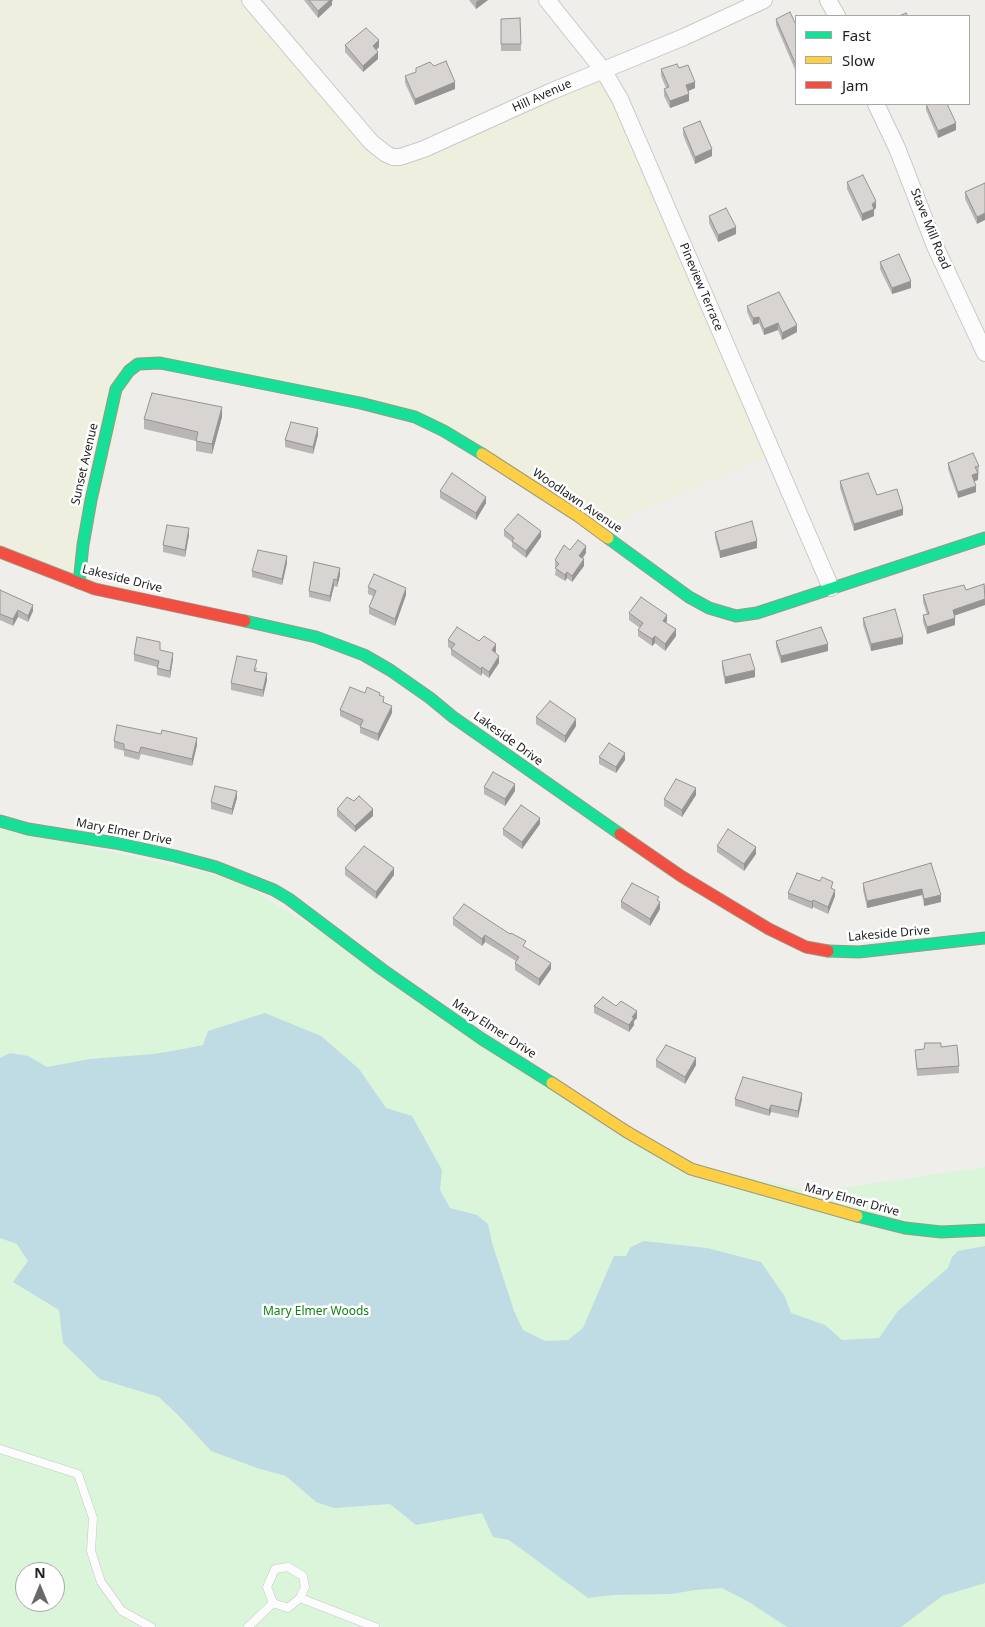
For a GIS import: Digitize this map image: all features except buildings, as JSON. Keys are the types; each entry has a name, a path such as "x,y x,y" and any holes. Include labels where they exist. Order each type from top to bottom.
{"street":[{"name":"Hill Avenue","path":"250,0 371,142 393,157 400,157 424,149 550,92 684,37 764,0"},
{"name":"Pineview Terrace","path":"547,0 603,70 620,99 831,588"},
{"path":"828,0 836,15"},
{"name":"Stave Mill Road","path":"876,105 900,157 935,246 985,353"},
{"name":"Woodlawn Avenue","path":"142,363 160,364 360,403 415,417 444,431 483,454 578,516 689,597 709,608 736,616 746,616 985,538"},
{"name":"Sunset Avenue","path":"79,583 90,500 116,389 129,371 142,363"},
{"name":"Lakeside Drive","path":"0,552 95,589 316,637 343,646 364,656 390,670 552,788 681,876 770,929 806,947 832,952 859,952 985,938"},
{"name":"Mary Elmer Drive","path":"0,821 28,829 175,856 216,867 274,890 289,899 383,970 482,1039 627,1132 691,1169 829,1209 905,1228 941,1232 985,1230"}],"lane":[{"path":"0,1449 78,1474 93,1518 91,1551 101,1582 122,1611 151,1627"},
{"path":"288,1567 303,1576 304,1587 300,1598 288,1608 273,1603 267,1587 275,1569 288,1567"},
{"path":"300,1598 375,1627"},
{"path":"248,1627 273,1603"}],"green space":[{"path":"0,0 254,0 395,156 603,66 773,454 594,531 399,410 134,365 78,580 0,549"},
{"name":"Mary Elmer Woods","path":"0,828 213,874 244,884 687,1163 813,1192 985,1167 985,1627 0,1627"}],"water":[{"path":"265,1013 321,1036 359,1069 386,1108 412,1116 442,1170 440,1190 450,1208 477,1215 488,1224 492,1243 514,1311 523,1330 545,1341 568,1340 583,1328 614,1256 626,1256 631,1247 644,1241 707,1248 761,1262 785,1297 791,1313 825,1325 842,1340 879,1338 898,1311 948,1268 952,1257 958,1251 985,1246 985,1583 942,1596 901,1627 787,1627 749,1602 722,1588 672,1594 613,1595 588,1598 509,1540 493,1537 482,1513 416,1525 390,1504 334,1508 316,1502 286,1476 257,1468 211,1451 159,1397 100,1379 63,1343 59,1310 13,1282 28,1261 17,1244 0,1238 0,1058 10,1053 28,1056 47,1067 90,1059 154,1054 203,1045 208,1031"}],"traffic: fast":[{"path":"79,583 91,500 116,389 129,371 138,364 160,363 360,403 415,417 444,431 482,454"},
{"path":"608,538 689,597 709,608 736,616 757,613 985,538"},
{"path":"245,621 316,637 364,655 390,670 453,717 620,834"},
{"path":"0,821 28,829 115,843 175,856 216,867 274,890 289,899 383,970 482,1039 552,1083"},
{"path":"828,951 859,952 985,938"},
{"path":"857,1216 905,1228 941,1232 985,1230"}],"traffic: slow":[{"path":"482,454 578,516 608,538"},
{"path":"552,1083 627,1132 691,1169 857,1216"}],"traffic: jam":[{"path":"0,552 95,589 245,621"},
{"path":"620,834 681,876 769,929 806,947 828,951"}]}
